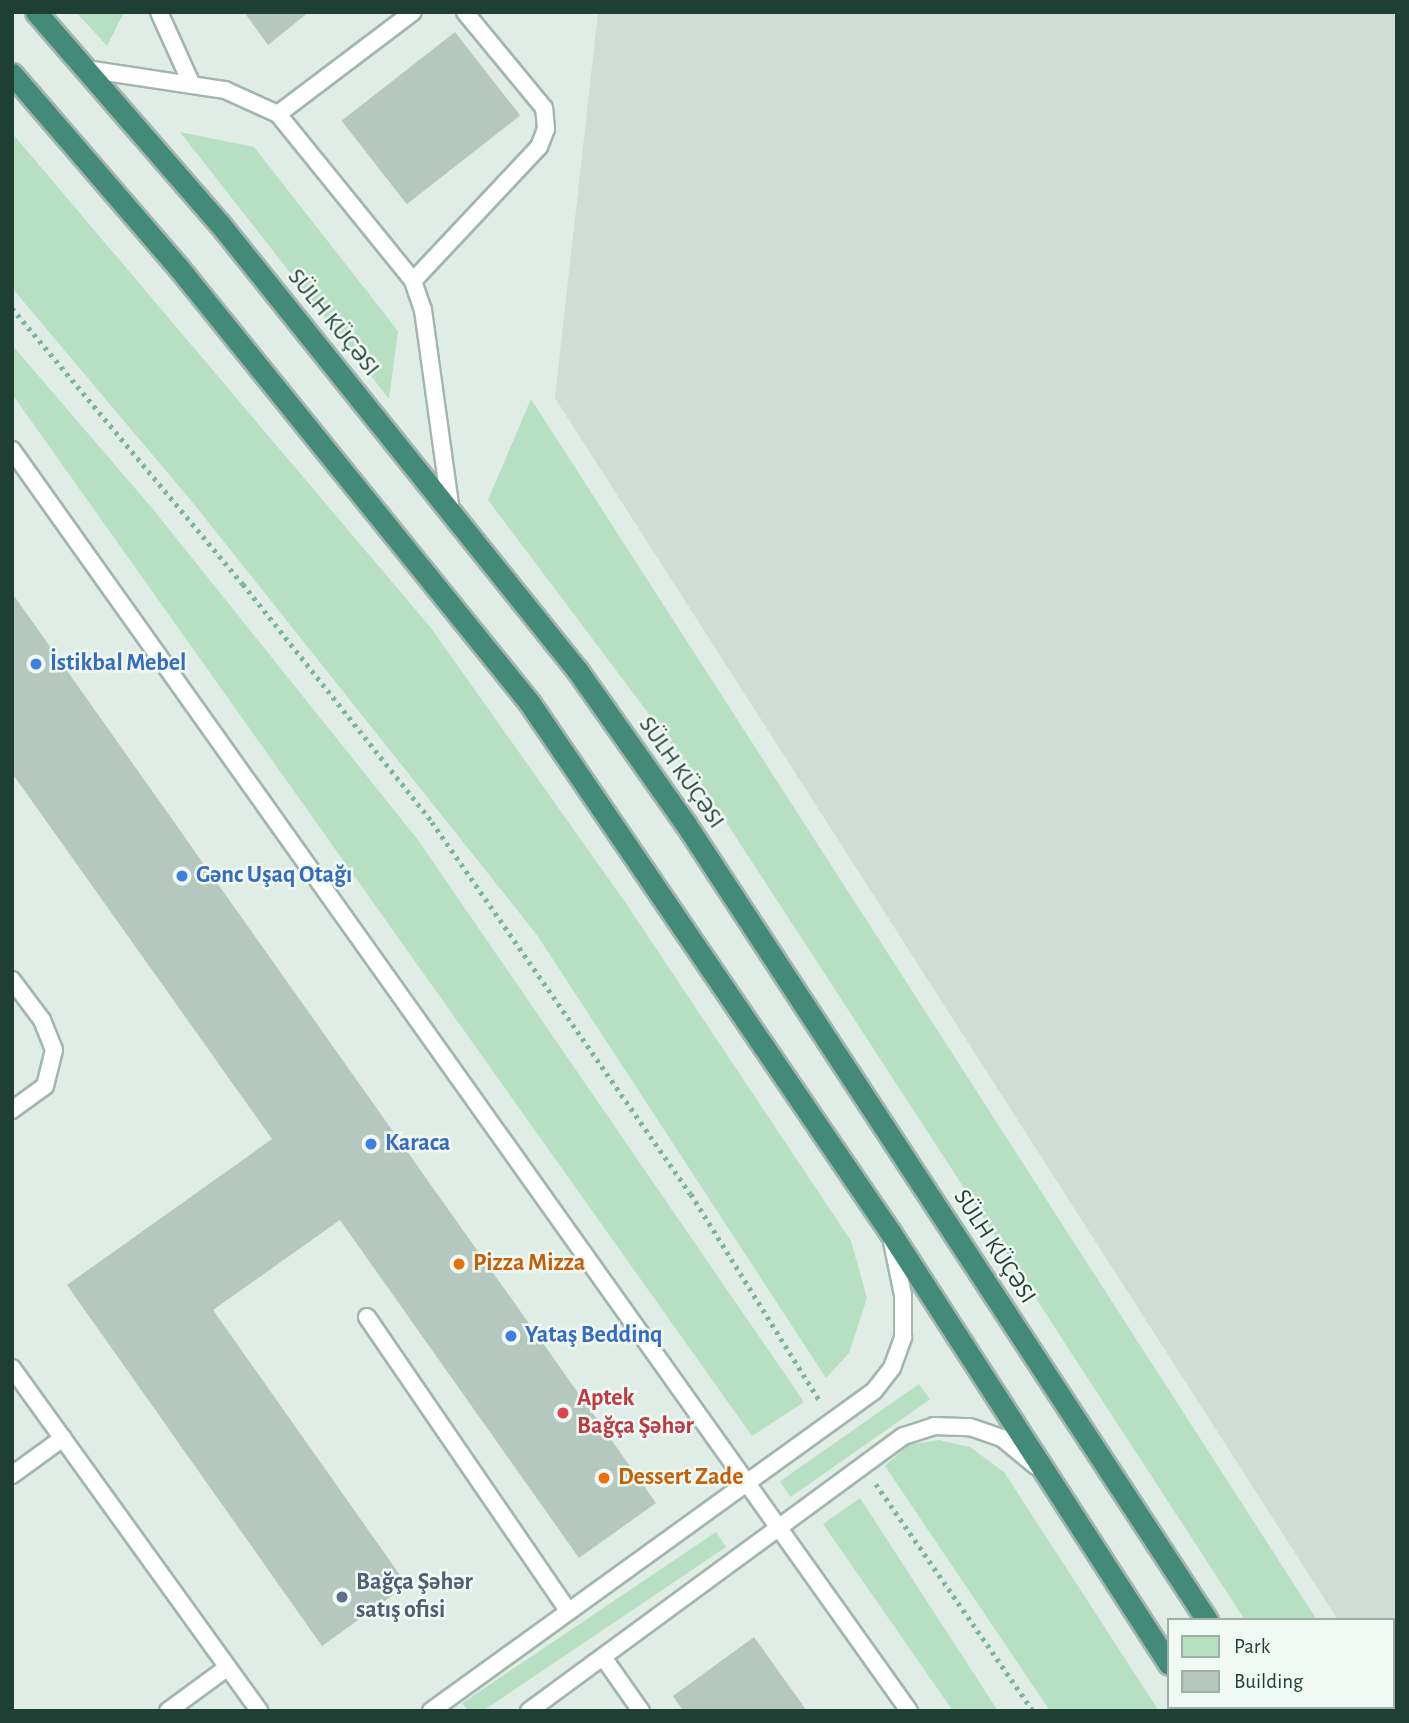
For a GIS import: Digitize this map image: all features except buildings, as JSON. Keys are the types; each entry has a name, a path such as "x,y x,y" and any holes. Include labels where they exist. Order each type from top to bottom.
{"highway":[{"name":"SÜLH KÜÇƏSI","path":"36,12 219,223 577,670 685,822 1206,1618"},
{"path":"12,74 178,267 529,702 890,1232 1168,1662"}],"lane":[{"path":"159,12 192,85"},
{"path":"278,114 413,12"},
{"path":"413,281 539,147 546,128 544,108 465,12"},
{"path":"86,69 225,90 278,114 413,281 424,310 451,512"},
{"path":"12,450 19,473 909,1711"},
{"path":"12,980 42,1020 54,1050 46,1086 12,1110"},
{"path":"431,1711 874,1391 892,1368 903,1337 903,1295 890,1232"},
{"path":"367,1317 568,1611"},
{"path":"12,1368 259,1711"},
{"path":"529,1711 904,1436 934,1426 970,1427 1002,1438 1050,1479"},
{"path":"12,1475 63,1438"},
{"path":"603,1657 641,1711"},
{"path":"168,1711 228,1667"}],"path":[{"path":"12,308 243,584 432,822 691,1194 823,1406"},
{"path":"872,1478 1033,1711"}],"shaded area":[{"path":"598,12 1397,12 1397,1711 1395,1618 1337,1618 555,398"}],"green space":[{"path":"76,12 124,12 107,46"},
{"path":"180,132 254,147 398,331 389,399"},
{"path":"12,133 431,628 625,902 851,1241 867,1298 849,1353 826,1378 537,935 193,503 12,288"},
{"path":"12,345 152,508 418,840 804,1402 752,1436 12,394"},
{"path":"531,399 1316,1618 1244,1618 700,782 488,500"},
{"path":"919,1384 930,1400 791,1497 780,1482"},
{"path":"939,1440 970,1447 1004,1472 1159,1711 1050,1711 885,1466 908,1445"},
{"path":"860,1498 998,1711 953,1711 823,1524"},
{"path":"716,1532 726,1547 483,1711 468,1711 462,1703"},
{"path":"1302,1709 1373,1709 1373,1711"}],"place":[{"name":"İstikbal Mebel","path":"36,664"},
{"name":"Gənc Uşaq Otağı","path":"182,876"},
{"name":"Karaca","path":"371,1144"},
{"name":"Pizza Mizza","path":"459,1264"},
{"name":"Yataş Beddinq","path":"511,1336"},
{"name":"Aptek Bağça Şəhər","path":"563,1413"},
{"name":"Dessert Zade","path":"604,1478"},
{"name":"Bağça Şəhər satış ofisi","path":"342,1597"}]}
